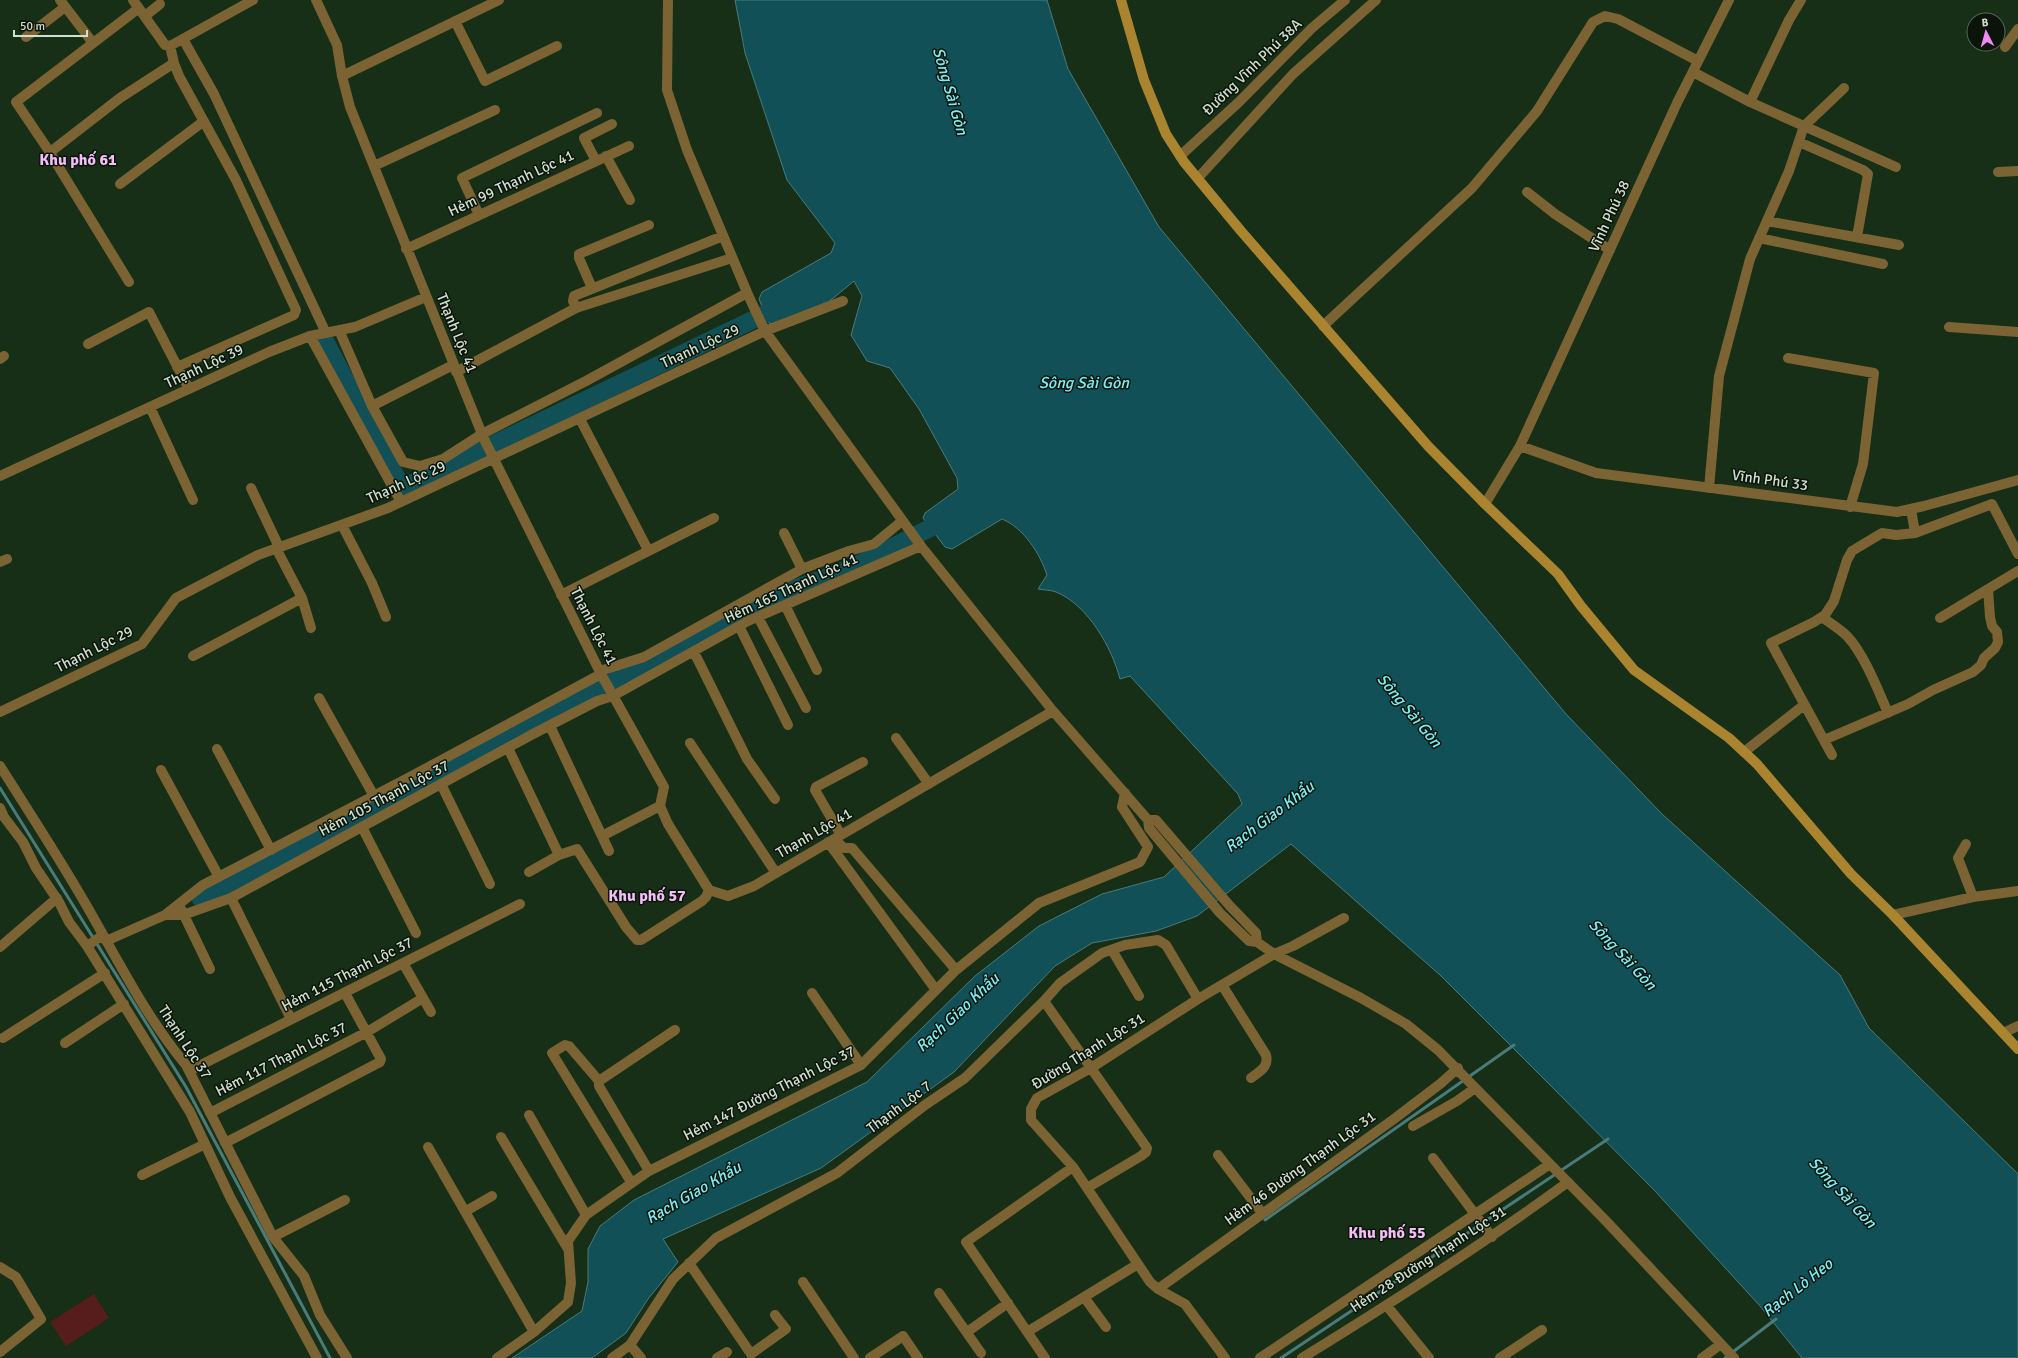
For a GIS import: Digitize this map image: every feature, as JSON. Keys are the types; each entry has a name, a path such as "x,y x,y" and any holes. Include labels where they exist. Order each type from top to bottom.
{"street":[{"path":"139,8 165,45 170,46 253,0"},
{"name":"Thạnh Lộc 41","path":"316,0 337,46 342,76 350,107 454,368 483,436 600,673 664,787 660,806"},
{"path":"342,76 498,0"},
{"path":"668,0 668,90 687,150 748,295 765,331 921,546 1053,711 1148,820 1149,828 1220,913 1249,941 1257,942 1274,954 1361,998 1406,1024 1460,1070 1734,1358"},
{"path":"1121,0 1144,80 1166,134 1180,156 1323,326 1428,446 1485,504 1558,574 1581,606 1634,670 1729,738 1757,764 1851,874 1896,918 1922,948 2018,1049"},
{"name":"Đường Vĩnh Phú 38A","path":"1180,156 1240,102 1312,28 1345,0"},
{"path":"1198,178 1293,74 1376,0"},
{"name":"Vĩnh Phú 38","path":"1485,504 1520,446 1698,61 1730,0"},
{"path":"1750,102 1801,0"},
{"path":"26,37 62,3 93,43"},
{"path":"129,282 50,153 16,102 139,8 160,4"},
{"path":"1323,326 1472,188 1537,111 1593,22 1605,16 1618,19 1698,61"},
{"path":"455,21 485,81 557,46"},
{"path":"2006,46 2018,29"},
{"path":"183,39 214,94 326,333"},
{"path":"170,46 174,63 236,180 296,310 294,315 177,367"},
{"path":"50,153 120,98 174,63"},
{"path":"1693,72 1750,102 1896,167"},
{"path":"1709,488 1719,376 1750,259 1789,171 1804,126 1844,88"},
{"path":"374,166 495,110"},
{"path":"479,215 462,178 597,113"},
{"path":"120,184 204,121"},
{"path":"612,124 584,138 601,158 630,200"},
{"path":"1799,142 1863,170 1868,174 1857,237"},
{"name":"Hẻm 99 Thạnh Lộc 41","path":"406,248 629,146"},
{"path":"1998,172 2018,171"},
{"path":"1527,192 1556,214 1610,250"},
{"path":"1766,221 1900,245"},
{"path":"592,288 579,258 579,254 649,225"},
{"path":"576,308 573,302 574,296 723,236"},
{"path":"1759,238 1884,264"},
{"path":"372,406 454,368 576,308 732,258"},
{"path":"339,330 372,406 403,462 420,466 443,459 483,436 748,295"},
{"name":"Thạnh Lộc 39","path":"0,476 269,352 310,336 355,327 426,297"},
{"name":"Thạnh Lộc 29","path":"0,712 142,644 176,598 258,555 401,502 765,331 843,301"},
{"path":"88,344 149,312 189,389"},
{"path":"1949,327 2018,332"},
{"path":"310,336 401,502"},
{"path":"1788,358 1874,373 1863,464 1850,507"},
{"path":"150,407 193,500"},
{"path":"580,419 648,550"},
{"name":"Vĩnh Phú 33","path":"1520,446 1596,473 1897,512 1912,512 2018,480"},
{"path":"251,488 277,548 302,598 312,628"},
{"path":"1832,755 1771,644 1822,617 1834,601 1847,560 1852,550 1882,533 1896,535 1915,532 1992,504 2018,554"},
{"path":"1912,512 1915,532"},
{"path":"561,594 714,518"},
{"path":"89,945 165,914 204,885 374,796 600,673 644,657 802,569 849,551 874,544 904,524"},
{"path":"342,525 372,583 386,617"},
{"path":"784,533 802,569"},
{"name":"Hẻm 165 Thạnh Lộc 41","path":"612,694 694,652 739,626 921,546"},
{"path":"1940,618 2018,571"},
{"path":"1824,740 1888,713 1973,672 1981,665 1984,658 1995,648 1998,642 1997,632 1992,626 1990,617 1988,589"},
{"path":"193,656 302,598"},
{"path":"785,605 817,670"},
{"path":"758,617 806,708"},
{"path":"1822,617 1846,636 1852,644 1869,673 1888,713"},
{"path":"739,626 788,725"},
{"path":"694,652 747,759 775,799"},
{"name":"Hẻm 105 Thạnh Lộc 37","path":"165,914 183,915 231,898 508,748 612,694"},
{"path":"319,698 374,796"},
{"path":"1744,752 1804,705"},
{"name":"Thạnh Lộc 41","path":"709,890 728,896 754,886 1053,711"},
{"path":"550,726 609,850"},
{"path":"896,738 928,784"},
{"path":"690,743 776,873"},
{"path":"508,748 559,855"},
{"path":"217,749 271,850"},
{"path":"863,762 816,787 814,790 834,839 936,990"},
{"name":"Thạnh Lộc 37","path":"0,766 142,1003 189,1071 273,1237 304,1276 320,1315 347,1358"},
{"path":"161,770 219,877"},
{"path":"441,784 490,884"},
{"name":"Hẻm 147 Đường Thạnh Lộc 37","path":"497,1358 534,1332 568,1302 571,1283 568,1241 586,1215 631,1182 649,1171 861,1065 956,970 1040,904 1140,862 1148,848 1122,807 1125,793"},
{"path":"529,872 574,848 579,852 626,927 637,940 641,940 706,897 709,890 668,824 660,806 602,836"},
{"path":"0,808 4,817 23,842 36,868 57,898 69,922 89,945 190,1112 230,1197 317,1358"},
{"path":"1148,820 1156,820 1229,905 1256,933 1257,942"},
{"path":"362,827 416,933"},
{"path":"834,839 844,848 852,848 956,970"},
{"path":"1966,844 1958,858 1973,897"},
{"path":"1896,918 1973,897 2018,891"},
{"path":"0,947 57,898"},
{"path":"231,898 291,1020"},
{"path":"178,904 210,969"},
{"name":"Hẻm 115 Thạnh Lộc 37","path":"189,1071 520,904"},
{"name":"Đường Thạnh Lộc 31","path":"1225,1358 1185,1304 1158,1289 1150,1282 1073,1167 1031,1120 1031,1109 1037,1098 1091,1068 1222,985 1274,954 1293,946 1344,918"},
{"name":"Thạnh Lộc 7","path":"612,1358 630,1345 673,1279 716,1238 836,1174 925,1105 965,1078 1044,1001 1060,983 1102,953 1125,945 1158,940 1166,945 1198,1000"},
{"path":"1112,950 1139,996"},
{"path":"403,963 431,1012"},
{"path":"3,1038 105,973"},
{"path":"1222,985 1266,1055 1266,1066 1251,1078"},
{"path":"225,1143 376,1065 382,1059 344,993"},
{"path":"812,993 861,1065"},
{"name":"Hẻm 117 Thạnh Lộc 37","path":"210,1113 367,1032 423,998"},
{"path":"1044,1001 1147,1148 1146,1152 1141,1156 1086,1188"},
{"path":"65,1043 124,1004"},
{"path":"2003,1033 2018,1026"},
{"path":"599,1081 675,1030"},
{"path":"631,1182 552,1053 565,1045 569,1046 599,1081 599,1086 649,1171"},
{"name":"Hẻm 46 Đường Thạnh Lộc 31","path":"1158,1289 1460,1070"},
{"path":"1413,1126 1457,1101 1473,1085"},
{"path":"529,1115 586,1215"},
{"path":"501,1137 568,1249"},
{"path":"142,1175 205,1144"},
{"path":"428,1147 534,1332"},
{"path":"1218,1155 1262,1213"},
{"path":"1433,1158 1488,1233"},
{"path":"1260,1358 1552,1166"},
{"path":"1045,1358 966,1242 1073,1167"},
{"name":"Hẻm 28 Đường Thạnh Lộc 31","path":"1302,1358 1387,1306 1488,1233 1565,1180"},
{"path":"466,1211 492,1196"},
{"path":"273,1237 345,1200"},
{"path":"689,1264 750,1354 786,1329 775,1315"},
{"path":"1027,1332 1138,1264"},
{"path":"0,1267 16,1277 41,1319 0,1352"},
{"path":"803,1282 854,1358"},
{"path":"939,1292 981,1353"},
{"path":"1084,1297 1106,1327"},
{"path":"967,1332 1008,1303"},
{"path":"1387,1306 1429,1358"},
{"path":"1500,1358 1542,1330"},
{"path":"870,1358 903,1336 918,1358"},
{"path":"630,1345 641,1358"},
{"path":"1702,1358 1724,1347"},
{"path":"717,1358 727,1352"}],"shaded area":[{"path":"94,1294 109,1318 66,1346 50,1322"}],"water":[{"path":"735,0 1047,0 1068,69 1159,227 1566,714 1662,814 1840,975 1869,1028 2018,1174 2018,1358 1802,1358 1760,1306 1655,1191 1546,1081 1440,975 1291,844 1197,916 1156,931 1092,943 1055,966 954,1072 821,1168 663,1239 678,1262 648,1299 626,1333 592,1358 512,1358 582,1311 588,1282 588,1249 600,1226 634,1200 867,1082 975,976 1039,926 1102,894 1164,877 1242,804 1238,794 1130,676 1120,679 1105,641 1088,617 1068,598 1054,591 1038,589 1047,575 1035,550 1024,535 1010,523 1002,519 952,549 945,547 923,518 925,513 958,489 957,478 919,409 890,368 867,361 851,335 862,296 854,281 826,304 776,325 769,323 759,299 762,292 831,253 835,243 787,180 745,53"}],"waterway":[{"path":"326,343 402,488 788,303"},
{"path":"201,899 692,640 794,589 847,570 952,517"},
{"path":"0,788 186,1087 330,1358"},
{"path":"1265,1220 1514,1045"},
{"path":"1281,1358 1608,1139"},
{"name":"Rạch Lò Heo","path":"1725,1358 1776,1319"}],"district":[{"name":"Khu phố 61","path":"78,159"},
{"name":"Khu phố 57","path":"647,895"},
{"name":"Khu phố 55","path":"1387,1232"}],"water label":[{"name":"Sông Sài Gòn","path":"951,91"},
{"name":"Sông Sài Gòn","path":"1084,382"},
{"name":"Sông Sài Gòn","path":"1410,710"},
{"name":"Rạch Giao Khẩu","path":"1269,816"},
{"name":"Sông Sài Gòn","path":"1623,954"},
{"name":"Rạch Giao Khẩu","path":"957,1012"},
{"name":"Rạch Giao Khẩu","path":"693,1192"},
{"name":"Sông Sài Gòn","path":"1843,1192"}]}
